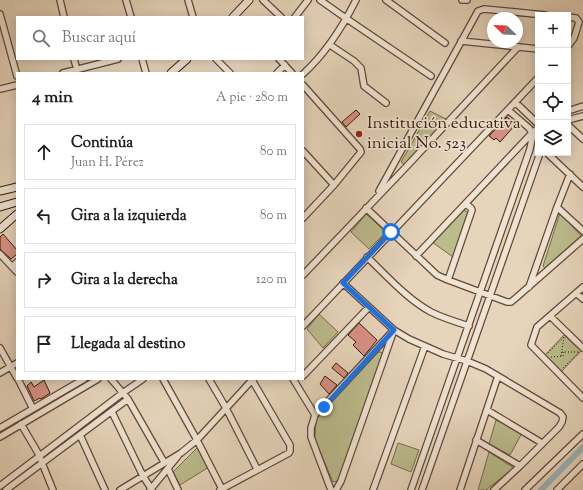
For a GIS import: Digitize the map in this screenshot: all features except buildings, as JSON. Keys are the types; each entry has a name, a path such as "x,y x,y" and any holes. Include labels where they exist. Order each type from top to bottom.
{"main road":[{"path":"235,16 249,0"},
{"path":"173,72 186,60"},
{"path":"0,191 16,187"},
{"path":"0,207 16,202"},
{"path":"0,229 16,215"}],"street":[{"path":"60,0 64,16"},
{"path":"126,0 131,16"},
{"path":"188,0 193,16"},
{"path":"263,0 280,16"},
{"path":"296,16 308,0"},
{"path":"320,0 431,76"},
{"path":"304,73 330,45 356,0"},
{"path":"386,0 445,43"},
{"path":"462,0 467,0"},
{"path":"375,198 476,14 481,9 535,14"},
{"path":"0,14 16,72"},
{"path":"571,17 576,18 579,22 574,38 571,42"},
{"path":"461,41 487,44"},
{"path":"330,45 354,60 361,68 364,86 386,103"},
{"path":"304,274 517,48"},
{"path":"523,48 535,49"},
{"path":"74,60 77,70"},
{"path":"68,72 114,60"},
{"path":"142,60 146,72"},
{"path":"217,60 229,72"},
{"path":"280,60 291,72"},
{"path":"278,72 285,65"},
{"path":"304,325 535,81"},
{"path":"0,89 16,85"},
{"path":"304,86 360,149 361,152 334,185 304,217"},
{"path":"515,102 535,121"},
{"path":"571,110 583,106"},
{"path":"411,490 458,359 530,149 532,133 529,128 508,110"},
{"path":"571,119 583,116"},
{"path":"571,128 583,140"},
{"path":"416,256 535,130"},
{"path":"304,152 334,185"},
{"path":"422,490 539,156"},
{"path":"550,156 583,187"},
{"path":"528,287 570,174"},
{"path":"448,280 472,210 466,204"},
{"path":"557,207 583,231"},
{"path":"366,208 434,272 448,280 507,302 511,302 583,239"},
{"path":"0,254 15,265"},
{"path":"368,257 420,305 469,326"},
{"path":"343,283 394,330 443,354 467,361 498,376 560,413 563,417 559,427 494,490"},
{"path":"583,287 537,327 531,345 583,398"},
{"path":"576,293 583,300"},
{"path":"304,375 369,307"},
{"path":"550,316 583,348"},
{"path":"331,490 310,437 311,428 316,415 394,330"},
{"path":"336,490 341,481 394,330"},
{"path":"373,490 425,346"},
{"path":"0,348 16,376"},
{"path":"0,373 16,364"},
{"path":"460,490 498,376"},
{"path":"18,380 33,409"},
{"path":"0,428 82,380"},
{"path":"0,437 96,380"},
{"path":"113,380 124,392 164,462"},
{"path":"2,487 142,380"},
{"path":"120,490 181,452 197,440 253,380 290,448 289,453 257,469 221,490 197,440 164,380"},
{"path":"210,380 226,408 257,469"},
{"path":"296,380 316,415"},
{"path":"2,487 41,464 128,399"},
{"path":"487,410 542,443"},
{"path":"112,412 143,476 151,489 181,452"},
{"path":"21,424 39,458 53,490"},
{"path":"525,490 583,434"},
{"path":"80,435 105,490"},
{"path":"476,440 520,466"},
{"path":"557,490 583,464"},
{"path":"168,469 178,490"}],"path":[{"path":"546,355 564,336 561,356"},
{"path":"561,370 580,352 562,352"},
{"path":"548,357 563,356 564,352"}],"green space":[{"path":"430,111 446,119 405,165 401,162"},
{"path":"463,210 468,212 453,257 432,242"},
{"path":"560,213 581,236 545,268 543,266"},
{"path":"366,214 386,232 369,249 351,232"},
{"path":"319,314 338,332 323,348 307,329"},
{"path":"564,335 581,351 561,372 545,355"},
{"path":"378,352 383,354 338,481 333,482 315,440 316,419"},
{"path":"496,420 522,433 510,455 489,444"},
{"path":"398,443 419,450 411,472 391,464"},
{"path":"198,447 209,467 180,485 173,472"},
{"path":"489,452 514,468 486,490 478,490"}],"waterway":[{"path":"541,490 583,447"}],"place":[{"name":"Institución educativa inicial No. 523","path":"359,134"}],"route":[{"path":"324,407 394,330 343,283 391,232"}]}
